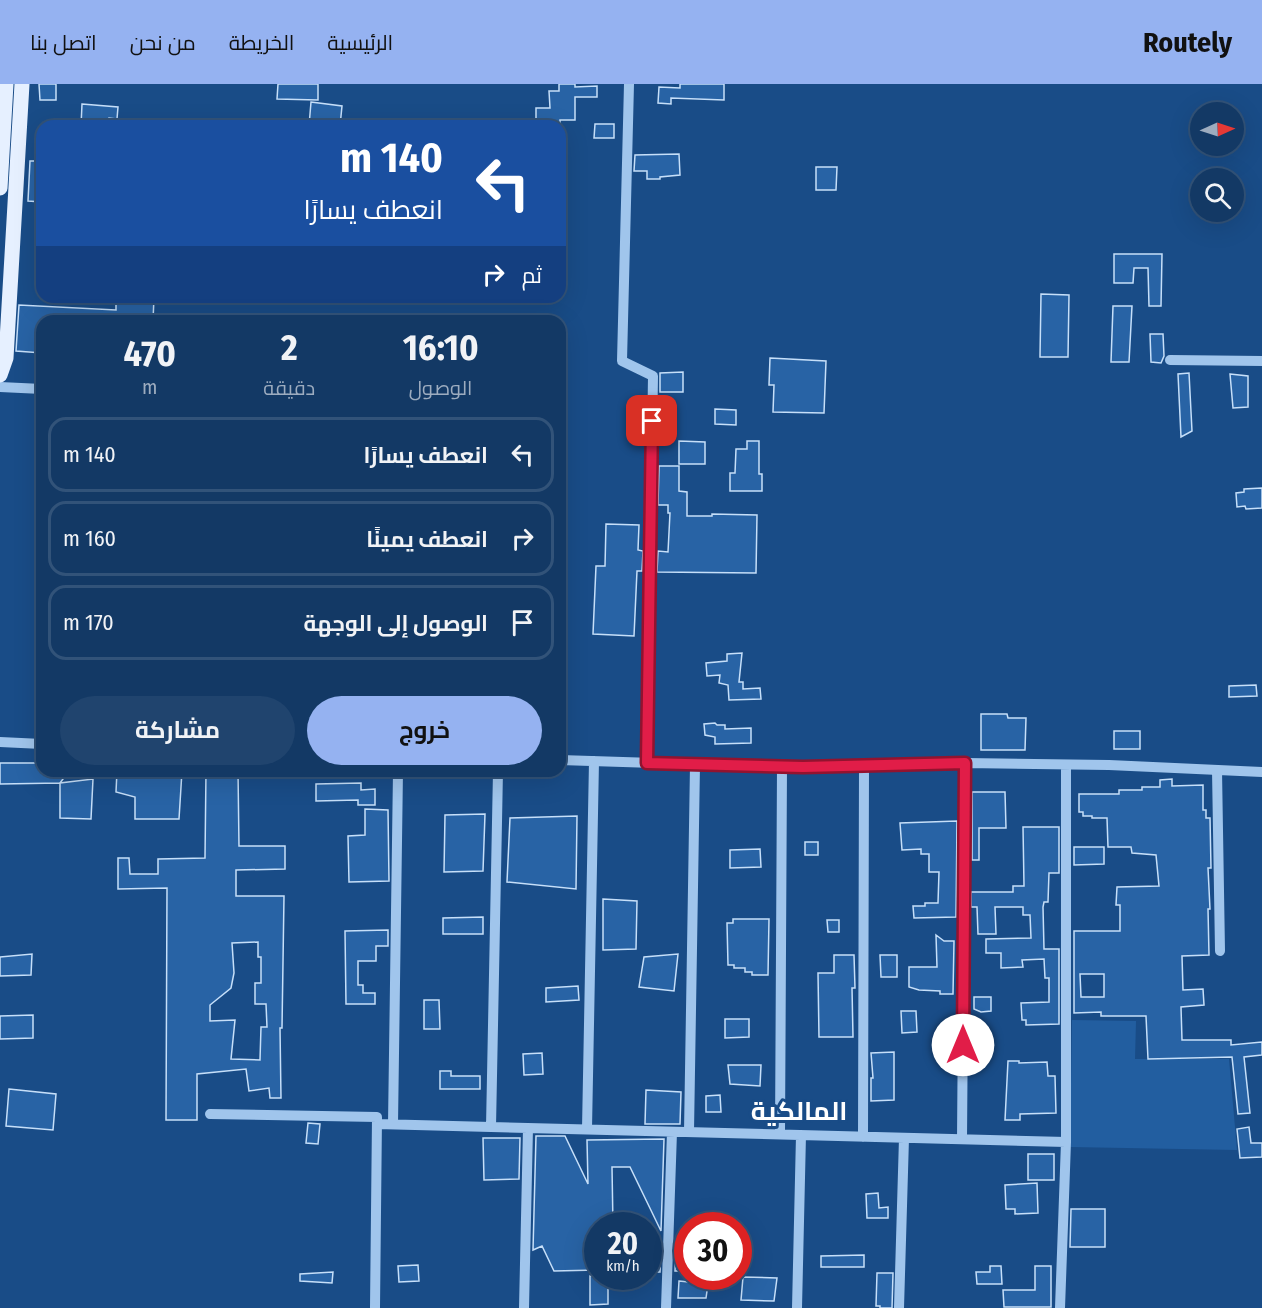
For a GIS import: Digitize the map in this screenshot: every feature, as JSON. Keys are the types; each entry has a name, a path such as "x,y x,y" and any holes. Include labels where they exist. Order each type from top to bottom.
{"main road":[{"path":"0,188 6,84"},
{"path":"0,375 6,358 7,210 22,84"}],"street":[{"path":"628,84 622,361 653,376 647,763"},
{"path":"1170,360 1262,361"},
{"path":"0,387 36,389"},
{"path":"0,742 36,744"},
{"path":"566,760 783,767 965,763 1262,772"},
{"path":"587,1129 594,761"},
{"path":"962,1139 965,763"},
{"path":"689,1132 695,765"},
{"path":"1060,1308 1066,1142 1066,765"},
{"path":"780,1134 783,767"},
{"path":"863,1137 864,767"},
{"path":"1217,770 1220,951"},
{"path":"393,1124 398,777"},
{"path":"491,1127 498,777"},
{"path":"210,1114 377,1117 375,1308"},
{"path":"377,1124 1066,1142"},
{"path":"524,1308 528,1128"},
{"path":"666,1308 672,1132"},
{"path":"797,1308 801,1135"},
{"path":"899,1308 904,1138"}],"shaded area":[{"path":"1072,1020 1136,1021 1135,1059 1229,1059 1237,1150 1070,1147"}],"building":[{"path":"39,84 56,84 56,100 40,100"},
{"path":"278,84 318,84 318,100 277,99"},
{"path":"559,84 575,84 575,87 597,86 597,97 575,97 575,120 536,120 536,108 550,108 549,91 559,91"},
{"path":"680,84 724,84 724,100 671,98 671,104 658,103 659,87 680,88"},
{"path":"311,102 342,106 341,120 310,120"},
{"path":"82,104 118,107 117,119 81,120"},
{"path":"595,124 614,124 614,138 594,138"},
{"path":"679,154 680,175 647,179 647,171 634,171 635,155"},
{"path":"30,161 36,161 36,202 28,201"},
{"path":"816,167 837,167 836,190 816,190"},
{"path":"1114,254 1162,254 1161,306 1149,306 1148,268 1134,268 1133,283 1114,283"},
{"path":"1041,294 1069,295 1068,357 1040,357"},
{"path":"116,303 154,303 153,315 36,315 36,353 16,351 19,305 116,310"},
{"path":"1113,306 1132,306 1129,362 1111,362"},
{"path":"1150,334 1163,334 1164,356 1161,363 1151,362"},
{"path":"770,358 826,361 824,413 773,412 774,385 769,385"},
{"path":"683,372 683,392 660,392 660,373"},
{"path":"1189,373 1192,431 1181,437 1178,374"},
{"path":"1230,374 1248,376 1248,407 1233,408"},
{"path":"715,409 736,410 736,425 715,424"},
{"path":"679,441 705,442 705,464 679,464"},
{"path":"747,441 759,441 759,474 762,474 762,491 730,491 730,473 735,473 736,449 747,449"},
{"path":"659,466 679,466 679,491 687,492 687,516 757,515 756,573 657,572 658,551 668,552 670,513 668,513 668,505 658,505"},
{"path":"1262,488 1262,508 1237,507 1236,493 1244,492 1244,489"},
{"path":"606,524 639,525 638,550 643,551 642,571 637,571 634,636 593,634 596,566 605,566"},
{"path":"742,653 739,682 743,682 743,689 760,688 761,699 729,700 728,685 719,683 720,675 707,676 706,663 727,661 727,654"},
{"path":"1256,685 1257,696 1229,697 1229,686"},
{"path":"981,714 1007,714 1008,718 1026,718 1025,750 981,750"},
{"path":"704,724 725,725 725,729 751,728 751,743 715,744 715,737 705,735"},
{"path":"1114,731 1140,731 1140,749 1114,749"},
{"path":"0,763 36,763 36,777 64,777 60,783 0,784"},
{"path":"117,777 182,777 179,819 135,819 135,797 116,792"},
{"path":"206,777 238,777 239,846 285,846 285,869 236,870 236,896 284,896 282,1028 280,1028 281,1098 270,1098 269,1088 249,1091 246,1069 197,1074 197,1120 166,1120 167,888 118,889 118,858 129,858 130,874 158,874 158,859 205,858","holes":["258,942 258,957 261,957 261,983 255,983 255,1004 266,1004 267,1027 261,1027 260,1060 231,1059 235,1020 210,1021 210,1005 231,988 234,973 232,943"]},
{"path":"93,779 91,819 60,818 60,783"},
{"path":"1172,779 1172,786 1203,785 1203,810 1206,810 1206,818 1210,818 1209,955 1182,956 1183,990 1203,989 1204,1005 1181,1007 1182,1040 1231,1040 1231,1045 1262,1042 1262,1055 1244,1057 1250,1113 1238,1114 1232,1057 1148,1059 1146,1016 1101,1016 1101,1012 1074,1013 1074,931 1120,931 1120,905 1116,905 1117,887 1159,886 1156,855 1132,853 1131,847 1108,847 1107,818 1083,816 1083,812 1079,812 1079,794 1119,794 1119,790 1160,787 1160,780","holes":["1080,974 1104,974 1104,997 1081,997"]},
{"path":"361,783 361,790 375,789 375,805 358,805 358,800 316,801 316,784"},
{"path":"972,792 1005,792 1006,828 979,828 979,860 972,860"},
{"path":"365,809 388,810 389,881 349,882 348,836 365,835"},
{"path":"485,814 483,871 444,872 445,815"},
{"path":"577,816 576,889 507,882 510,818"},
{"path":"957,821 956,917 914,918 913,906 938,903 939,872 929,872 929,854 921,854 921,849 902,850 900,823"},
{"path":"1023,827 1059,827 1059,873 1049,873 1048,902 1044,902 1043,907 1044,949 1059,949 1059,1024 1026,1025 1026,1020 1022,1020 1021,1003 1049,1002 1049,978 1045,978 1044,959 1022,960 1023,967 1001,968 1001,953 986,953 986,939 1031,938 1030,915 1023,915 1023,907 995,907 996,934 978,934 977,907 971,907 971,892 1013,892 1013,886 1024,886"},
{"path":"805,842 818,842 818,855 805,855"},
{"path":"1074,847 1104,847 1104,864 1074,865"},
{"path":"760,849 761,867 730,868 730,850"},
{"path":"603,899 637,901 636,949 603,950"},
{"path":"483,917 483,934 443,934 443,918"},
{"path":"733,919 769,919 768,975 752,975 752,972 745,972 745,968 734,968 734,965 728,965 727,923 733,923"},
{"path":"827,920 839,920 839,932 828,932"},
{"path":"388,930 388,946 376,946 376,961 358,961 358,985 363,985 363,993 375,993 375,1004 346,1004 345,931"},
{"path":"936,935 944,941 954,941 953,994 940,994 940,991 909,987 909,967 937,967"},
{"path":"32,954 31,975 0,976 0,957"},
{"path":"678,954 674,991 639,987 644,957"},
{"path":"834,955 854,955 853,1037 819,1037 818,973 834,973"},
{"path":"880,955 897,955 897,977 881,977"},
{"path":"578,986 579,1000 546,1002 546,988"},
{"path":"974,997 991,997 991,1011 981,1012 974,1009"},
{"path":"424,1000 439,1000 440,1029 424,1029"},
{"path":"901,1011 916,1011 917,1032 902,1033"},
{"path":"33,1015 33,1038 0,1039 0,1016"},
{"path":"725,1019 749,1019 749,1037 725,1038"},
{"path":"894,1052 894,1100 871,1101 871,1078 873,1078 871,1053"},
{"path":"542,1053 543,1074 524,1075 523,1054"},
{"path":"1008,1061 1047,1062 1048,1076 1055,1076 1056,1113 1020,1114 1020,1120 1005,1120"},
{"path":"728,1065 761,1065 760,1086 730,1084"},
{"path":"440,1071 451,1071 451,1076 480,1076 480,1089 440,1089"},
{"path":"9,1089 56,1094 53,1130 6,1126"},
{"path":"646,1090 681,1092 680,1124 645,1124"},
{"path":"720,1095 721,1112 706,1112 706,1096"},
{"path":"308,1123 320,1124 318,1144 306,1143"},
{"path":"1249,1127 1251,1143 1262,1143 1262,1157 1240,1158 1237,1129"},
{"path":"536,1136 565,1136 588,1184 587,1140 664,1139 662,1212 652,1212 630,1167 612,1167 613,1212 584,1212 584,1270 554,1271 542,1246 533,1250"},
{"path":"483,1138 520,1138 519,1179 484,1180"},
{"path":"1028,1154 1054,1154 1054,1180 1028,1180"},
{"path":"1037,1183 1038,1213 1015,1214 1015,1209 1006,1209 1005,1185"},
{"path":"878,1193 879,1208 888,1207 888,1218 867,1218 866,1194"},
{"path":"1071,1209 1105,1209 1105,1247 1070,1247"},
{"path":"864,1255 864,1267 821,1267 821,1256"},
{"path":"418,1265 419,1281 399,1282 398,1266"},
{"path":"990,1266 1001,1266 1002,1284 977,1284 976,1272 990,1272"},
{"path":"1035,1266 1051,1266 1051,1307 1004,1307 1003,1290 1035,1290"},
{"path":"333,1272 332,1283 300,1281 300,1274"},
{"path":"877,1273 893,1273 892,1308 876,1306"},
{"path":"752,1277 777,1278 774,1301 741,1300 742,1290 752,1290"},
{"path":"590,1290 608,1290 608,1304 590,1305"},
{"path":"678,1290 707,1290 706,1298 678,1298"}],"district":[{"name":"المالكية","path":"799,1111"}],"route":[{"path":"652,421 647,763 864,767 965,763 963,1045"}]}
